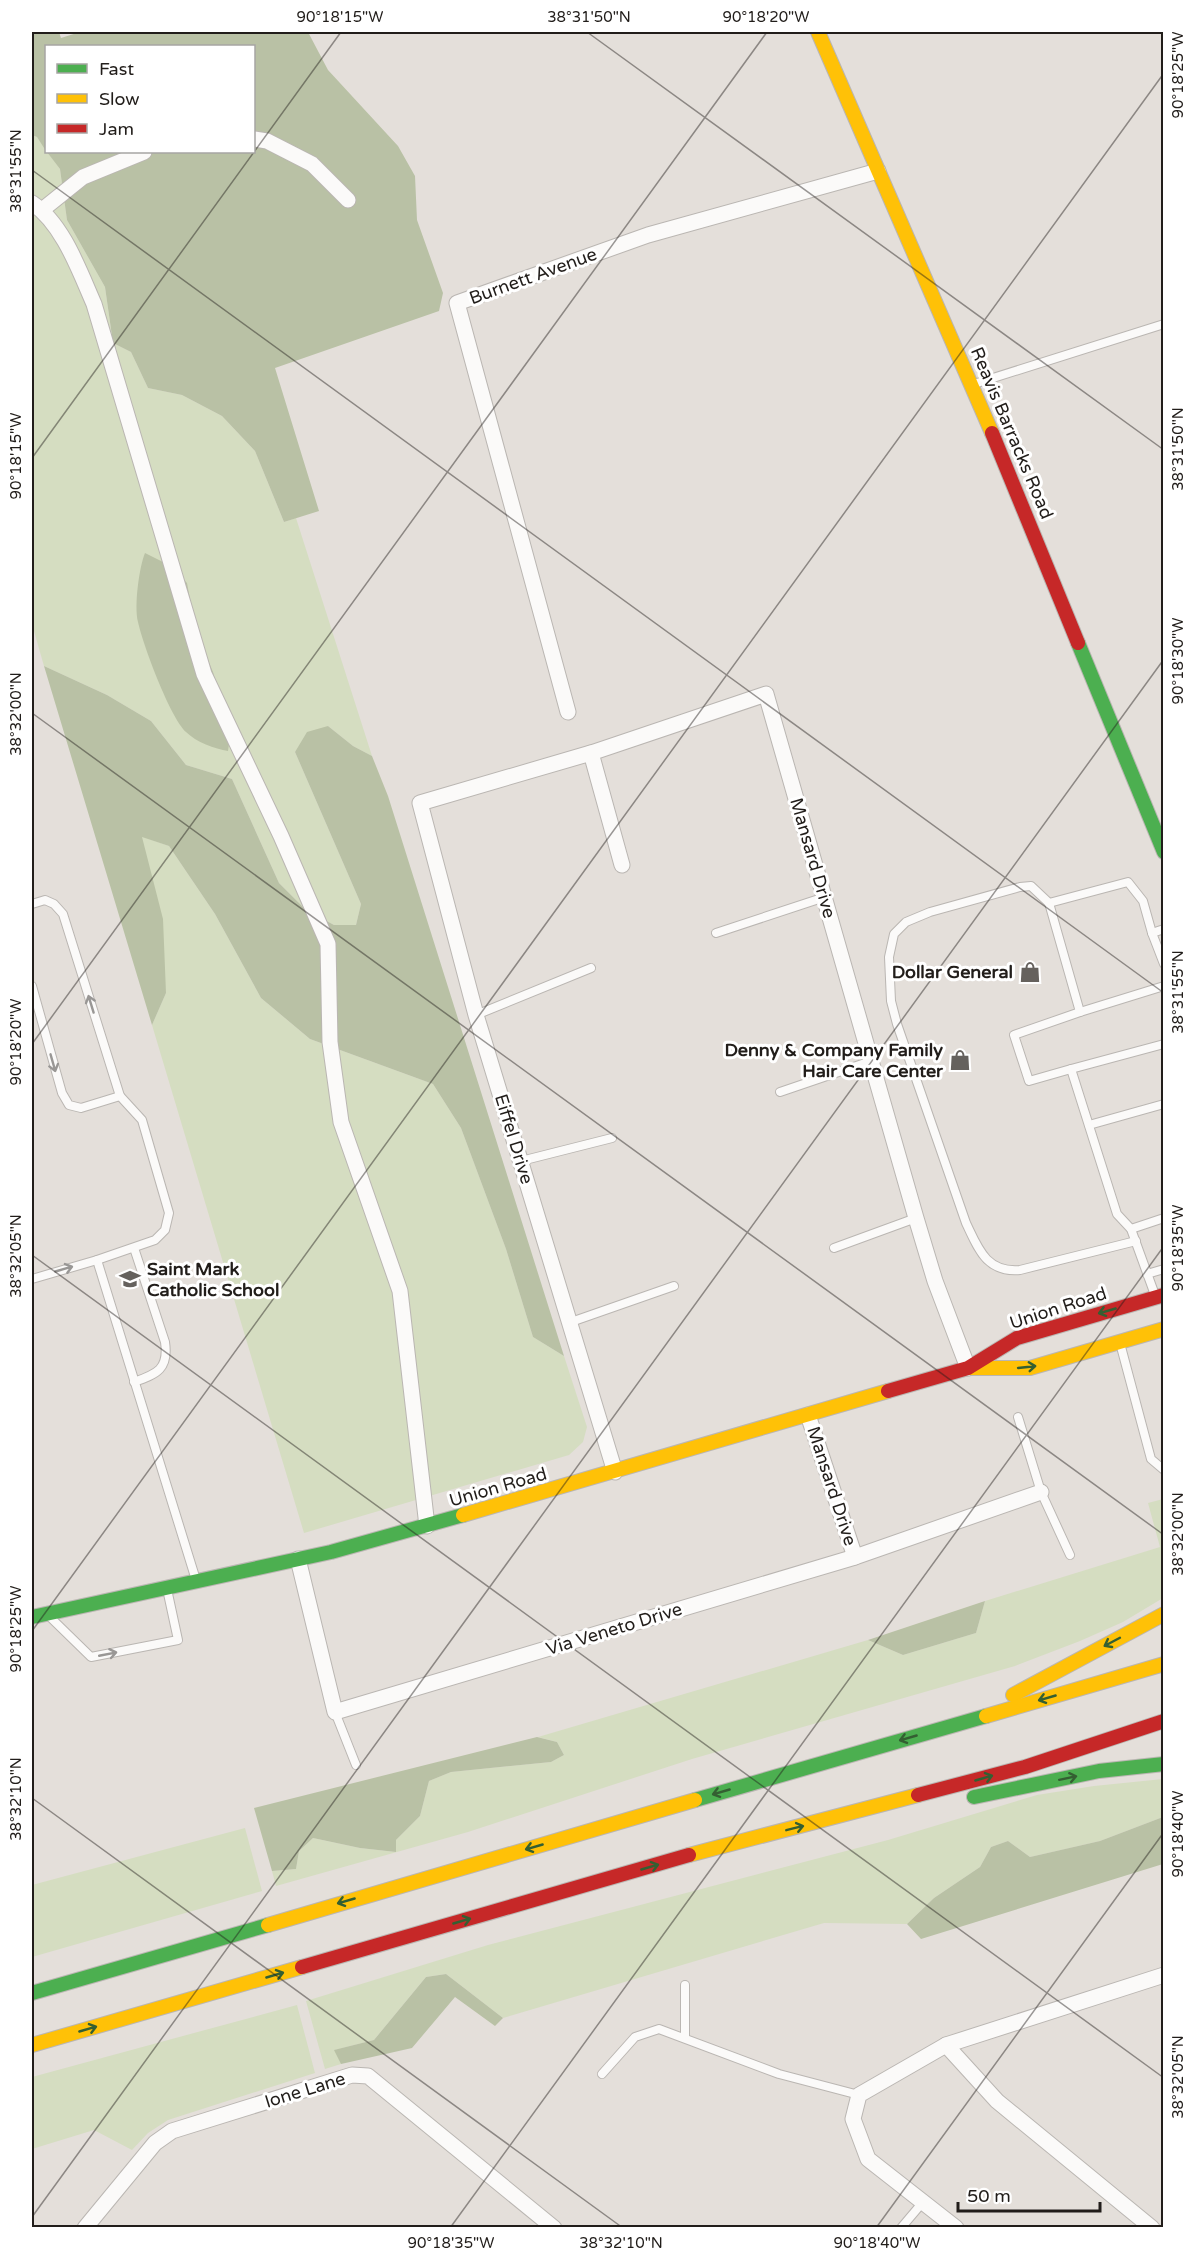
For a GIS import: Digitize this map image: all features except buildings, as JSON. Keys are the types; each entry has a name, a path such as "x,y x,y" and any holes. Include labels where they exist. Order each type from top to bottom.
{"main road":[{"name":"Reavis Barracks Road","path":"818,32 972,384 1164,852"},
{"name":"Union Road","path":"32,1617 298,1559 427,1526 968,1368 1017,1338 1160,1296"},
{"name":"Union Road","path":"968,1368 1030,1368 1163,1331"},
{"path":"964,1722 1164,1614"},
{"path":"32,1993 1164,1664"},
{"path":"32,2045 718,1847 1025,1767 1164,1721"},
{"path":"928,1794 978,1797 1099,1771 1164,1764"}],"street":[{"path":"255,139 267,141 312,164 348,200"},
{"path":"142,153 83,177 37,206 70,249 94,304 204,674 281,836 328,944 330,1042 341,1122 400,1291 427,1526"},
{"name":"Burnett Avenue","path":"568,712 457,303 648,235 878,171"},
{"name":"Mansard Drive","path":"420,803 591,753 766,694 916,1218 935,1281 968,1368"},
{"path":"591,753 622,865"},
{"name":"Eiffel Drive","path":"420,803 476,1015 615,1472"},
{"name":"Mansard Drive","path":"808,1415 855,1557"},
{"name":"Via Veneto Drive","path":"335,1712 855,1557 1041,1492"},
{"path":"298,1559 335,1712"},
{"path":"956,2228 868,2159 853,2119 859,2095 946,2045 1164,1975"},
{"path":"946,2045 997,2101 1152,2228"},
{"name":"Ione Lane","path":"85,2228 156,2143 172,2131 352,2075 368,2076 554,2228"}],"lane":[{"path":"972,384 1164,324"},
{"path":"1049,903 1128,882 1143,902 1164,964"},
{"path":"1080,1012 1049,903 1030,886 930,912 906,922 894,934 889,957 891,1001 966,1223 982,1257 1009,1271 1020,1270 1136,1241"},
{"path":"716,933 825,897"},
{"path":"32,904 45,900 54,904 63,914 120,1096 142,1120 169,1214 165,1230 155,1240 32,1279"},
{"path":"1152,933 1164,929"},
{"path":"476,1015 591,968"},
{"path":"32,986 62,1093 69,1105 81,1108 120,1096"},
{"path":"1164,986 1014,1035 1029,1081 1164,1044"},
{"path":"780,1092 871,1061"},
{"path":"1071,1070 1117,1214 1131,1229 1148,1274 1160,1296"},
{"path":"1089,1125 1164,1104"},
{"path":"521,1161 612,1138"},
{"path":"834,1248 916,1218"},
{"path":"1131,1229 1164,1218"},
{"path":"134,1248 165,1342 167,1356 162,1368 154,1375 134,1382"},
{"path":"97,1260 196,1581"},
{"path":"1148,1274 1164,1269"},
{"path":"571,1322 674,1286"},
{"path":"1120,1342 1151,1459 1164,1470"},
{"path":"1018,1417 1041,1492 1070,1555"},
{"path":"47,1613 91,1657 178,1640 166,1588"},
{"path":"335,1712 356,1765"},
{"path":"685,2038 686,1985"},
{"path":"603,2074 636,2037 659,2029 779,2074 859,2095"},
{"path":"901,2228 922,2202"}],"green space":[{"path":"32,32 59,32 61,38 80,32 308,32 328,70 398,146 415,176 417,220 443,293 439,311 275,368 319,511 284,522 255,451 222,416 182,395 148,388 131,352 113,343 105,287 67,220 60,169 48,153 255,153 255,45 45,45 45,149 37,137 32,135"},
{"path":"32,135 37,137 45,148 45,153 48,153 60,169 67,220 105,287 113,343 131,352 148,388 182,395 222,416 255,451 284,522 296,518 372,756 353,746 328,726 295,752 361,904 356,925 334,925 306,910 279,883 232,779 186,765 151,721 107,695 44,666 32,624"},
{"path":"145,553 171,566 187,583 196,632 213,672 230,737 228,751 217,749 195,739 186,732 172,712 158,680 145,647 137,615 138,587"},
{"path":"44,666 107,695 151,721 186,765 232,779 279,883 306,910 334,925 356,925 361,904 295,752 307,732 328,726 353,746 372,756 388,796 564,1356 533,1337 506,1249 461,1128 433,1084 310,1039 261,998 215,914 169,846 142,837 163,919 166,993 152,1025"},
{"path":"141,836 169,846 215,914 261,998 310,1039 433,1084 461,1128 506,1249 533,1337 564,1356 587,1427 583,1442 569,1455 304,1533 152,1025 166,993"},
{"path":"1163,1499 1163,1598 1123,1622 1080,1641 1015,1666 692,1759 468,1832 276,1886 272,1871 296,1869 299,1851 313,1838 360,1848 396,1852 396,1840 420,1816 429,1781 451,1772 551,1762 564,1755 557,1742 538,1737 868,1640 903,1655 976,1633 985,1601 1160,1547 1148,1503"},
{"path":"985,1601 976,1633 903,1655 868,1640"},
{"path":"537,1737 557,1742 564,1755 551,1762 451,1772 429,1781 420,1816 396,1840 396,1852 360,1848 313,1838 299,1851 296,1869 272,1871 254,1808"},
{"path":"1163,1779 1163,1817 1100,1841 1030,1857 1008,1841 991,1847 980,1867 934,1898 907,1924 824,1923 503,2018 446,1974 426,1977 374,2040 335,2050 341,2064 325,2069 306,2001 488,1945 888,1840 1037,1795"},
{"path":"1163,1817 1163,1864 921,1939 907,1924 934,1898 980,1867 991,1847 1008,1841 1030,1857 1100,1841"},
{"path":"245,1828 262,1891 32,1957 32,1885"},
{"path":"446,1974 503,2018 495,2026 455,1997 412,2048 341,2064 334,2050 374,2040 426,1977"},
{"path":"297,2005 315,2073 168,2120 148,2133 132,2150 94,2130 32,2149 32,2077"}],"traffic: fast":[{"path":"1078,643 1164,852"},
{"path":"32,1617 331,1552 463,1515"},
{"path":"695,1800 986,1716"},
{"path":"974,1797 1099,1771 1164,1764"},
{"path":"32,1993 268,1925"}],"traffic: slow":[{"path":"818,32 992,433"},
{"path":"969,1368 1030,1368 1164,1329"},
{"path":"463,1515 888,1391"},
{"path":"1013,1695 1164,1614"},
{"path":"986,1716 1164,1664"},
{"path":"689,1855 918,1795"},
{"path":"268,1925 695,1800"},
{"path":"32,2045 302,1967"}],"traffic: jam":[{"path":"992,433 1078,643"},
{"path":"888,1391 968,1368 1017,1338 1164,1295"},
{"path":"918,1795 1025,1767 1164,1721"},
{"path":"302,1967 689,1855"}],"place":[{"name":"Dollar General","path":"1030,972"},
{"name":"Denny & Company Family Hair Care Center","path":"960,1060"},
{"name":"Saint Mark Catholic School","path":"130,1279"}]}
